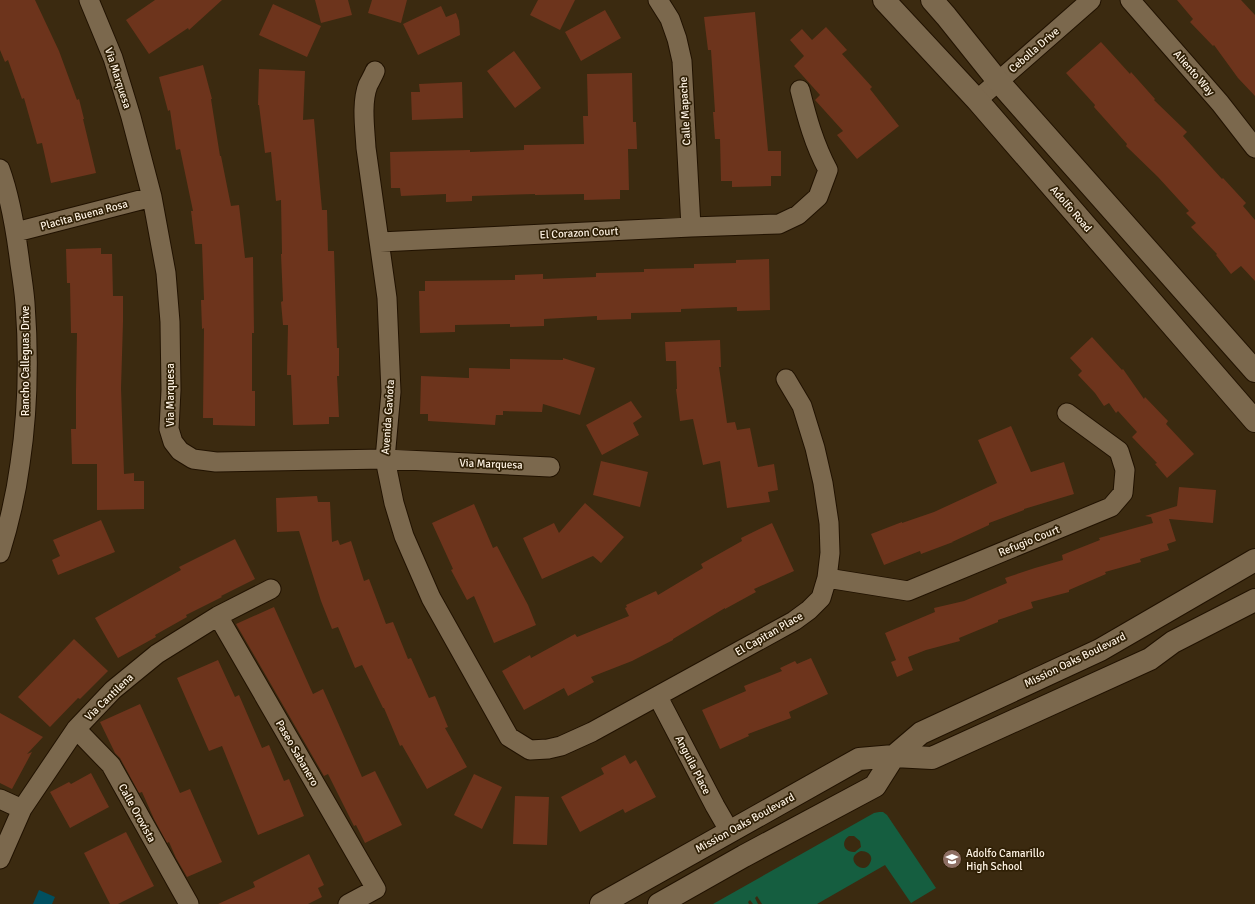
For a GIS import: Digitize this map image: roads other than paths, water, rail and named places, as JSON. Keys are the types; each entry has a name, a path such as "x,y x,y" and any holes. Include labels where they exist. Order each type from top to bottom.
{"main road":[{"name":"Adolfo Road","path":"884,0 977,100 1255,421"},
{"path":"932,0 998,81 1255,371"},
{"name":"Mission Oaks Boulevard","path":"659,904 744,856 875,786 894,756 921,733 1100,650 1255,560"},
{"name":"Mission Oaks Boulevard","path":"601,904 859,759 894,756 932,758 1150,659 1173,642 1255,600"},
{"path":"630,904 735,845 752,830 758,815"}],"street":[{"name":"Via Marquesa","path":"89,0 113,58 131,117 152,197 166,273 170,322 169,429 173,442 180,452 193,459 216,462 385,460 550,467"},
{"name":"Calle Mapache","path":"658,0 670,19 677,39 682,61 691,227"},
{"name":"Cebolla Drive","path":"977,100 1091,0"},
{"name":"Aliento Way","path":"1130,0 1220,103 1255,148"},
{"name":"Avenida Gaviota","path":"375,71 368,86 365,105 365,128 366,148 387,298 391,392 385,460 394,503 404,536 431,598 509,737 530,750"},
{"name":"El Corazon Court","path":"380,242 779,224 798,215 818,197 828,170 818,152 800,90"},
{"name":"Rancho Calleguas Drive","path":"0,169 6,184 16,232 25,302 27,361 26,409 20,464 14,500 0,553"},
{"name":"Placita Buena Rosa","path":"16,232 152,197"},
{"name":"El Capitan Place","path":"530,750 548,749 561,746 592,732 799,618 821,598 827,578 830,553 829,523 823,483 802,406 786,380"},
{"name":"Refugio Court","path":"827,578 908,591 1111,507 1122,493 1125,470 1119,451 1067,413"},
{"name":"Via Cantilena","path":"0,859 22,810 76,729 114,690 158,654 218,616 271,589"},
{"name":"Paseo Sabanero","path":"218,616 376,889 348,904"},
{"name":"Anguila Place","path":"658,697 730,832"},
{"name":"Calle Orovista","path":"76,729 111,765 188,904"},
{"path":"0,799 22,810"}],"water":[{"path":"39,890 55,897 52,904 33,904"}],"place":[{"name":"Adolfo Camarillo High School","path":"952,859"}]}
